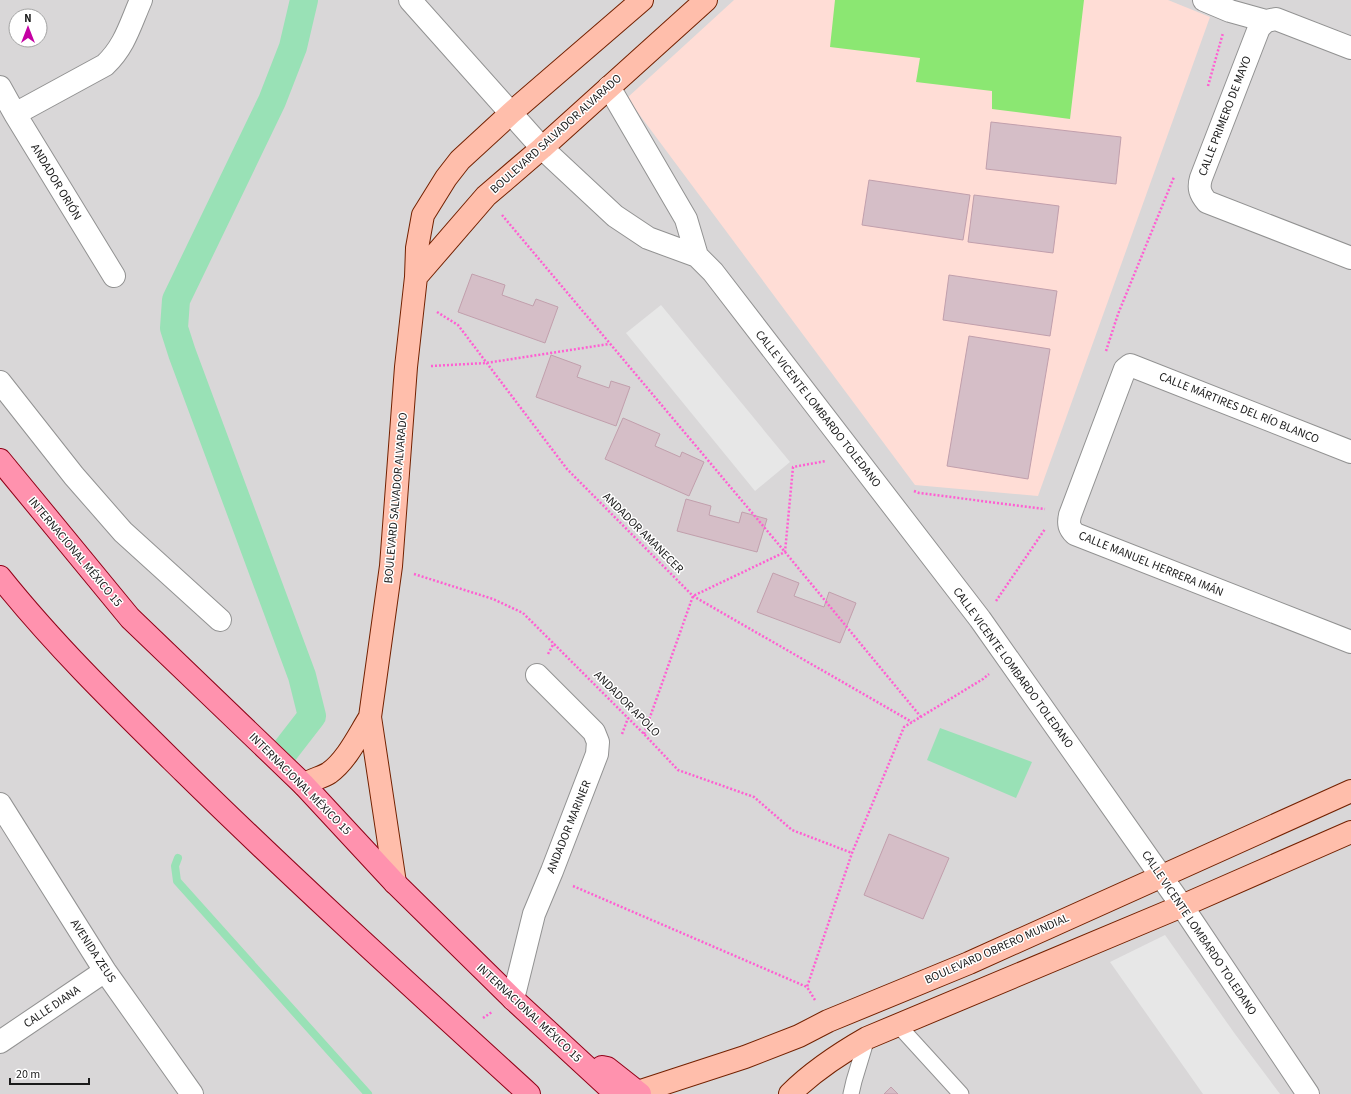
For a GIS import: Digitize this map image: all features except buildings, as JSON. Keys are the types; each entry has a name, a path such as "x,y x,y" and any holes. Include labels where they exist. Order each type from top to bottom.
{"main road":[{"name":"INTERNACIONAL MÉXICO 15","path":"0,460 130,618 304,785 395,882 513,999 616,1094"},
{"path":"0,577 28,612 102,692 243,830 529,1094"},
{"path":"585,1065 591,1064 607,1068 639,1093"}],"street":[{"path":"15,114 105,65 121,46 141,0"},
{"name":"CALLE VICENTE LOMBARDO TOLEDANO","path":"410,0 542,148 615,216 648,238 697,256 713,272 980,619 1182,906 1308,1094"},
{"name":"BOULEVARD SALVADOR ALVARADO","path":"395,882 370,718 391,566 406,367 415,287 417,248 423,215 433,196 460,160 511,113 642,0"},
{"name":"BOULEVARD SALVADOR ALVARADO","path":"415,287 486,196 542,148 706,0"},
{"path":"1204,0 1230,11 1266,21 1276,19 1351,48"},
{"name":"CALLE PRIMERO DE MAYO","path":"1266,21 1259,28 1201,178 1199,186 1201,195 1207,202 1351,258"},
{"name":"ANDADOR ORIÓN","path":"0,87 114,276"},
{"name":"CALLE VICENTE LOMBARDO TOLEDANO","path":"609,87 686,219 697,256"},
{"name":"CALLE MÁRTIRES DEL RÍO BLANCO","path":"1127,366 1133,366 1351,452"},
{"name":"CALLE MANUEL HERRERA IMÁN","path":"1127,366 1124,369 1070,515 1070,529 1075,534 1351,642"},
{"path":"0,382 74,476 123,532 220,620"},
{"name":"ANDADOR MARINER","path":"513,999 534,914 597,754 598,742 594,732 537,675"},
{"name":"BOULEVARD SALVADOR ALVARADO","path":"304,785 311,780 327,774 340,764 370,718"},
{"name":"BOULEVARD OBRERO MUNDIAL","path":"639,1093 769,1048 799,1036 828,1021 969,963 1351,791"},
{"name":"AVENIDA ZEUS","path":"2,813 105,972 192,1094"},
{"path":"790,1094 803,1081 834,1058 867,1038 1182,906 1351,832"},
{"name":"CALLE DIANA","path":"0,1042 105,972"}],"lane":[{"path":"898,1025 961,1094"},
{"path":"851,1094 867,1038"}],"path":[{"path":"1206,93 1230,11"},
{"path":"1104,358 1118,314 1176,172"},
{"path":"486,196 785,552 921,717"},
{"name":"ANDADOR AMANECER","path":"415,287 458,325 567,469 693,596 912,722"},
{"path":"406,367 486,363 609,344"},
{"path":"785,552 793,466 855,457"},
{"path":"913,490 919,493 1050,510"},
{"path":"980,619 989,612 1049,524"},
{"path":"644,734 693,596 785,552"},
{"name":"ANDADOR APOLO","path":"391,566 493,600 523,613 678,770 754,797 792,830 852,853"},
{"path":"807,987 852,853 904,727 984,679 1006,657"},
{"path":"568,884 807,987 828,1021"},
{"path":"461,1031 513,999"}],"shaded area":[{"path":"0,0 1351,0 1351,1094 0,1094"},
{"path":"734,0 1168,0 1210,17 1038,496 915,485 627,98"},
{"path":"661,305 790,462 755,491 626,333"},
{"path":"940,728 1032,762 1016,798 927,760"},
{"path":"1165,935 1235,1034 1280,1094 1203,1094 1110,962"}],"green space":[{"path":"835,0 1084,0 1070,119 992,109 992,91 916,82 920,58 830,47"}],"waterway":[{"path":"281,756 312,716 302,676 174,328 176,300 272,101 293,47 304,0"},
{"path":"178,858 175,866 177,881 368,1094"}]}
